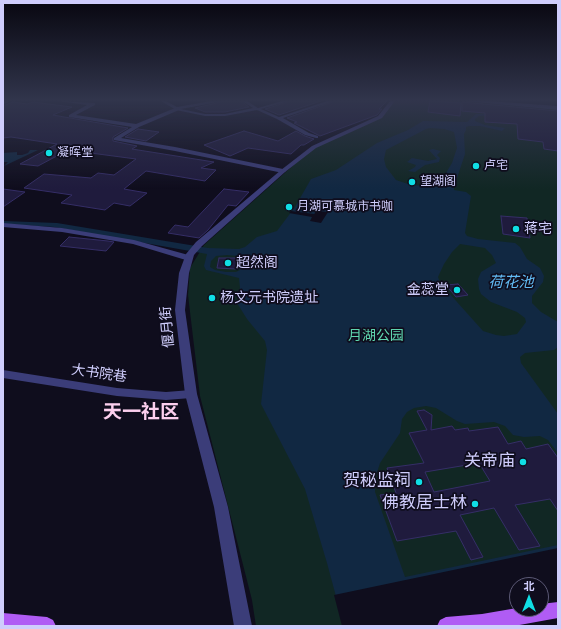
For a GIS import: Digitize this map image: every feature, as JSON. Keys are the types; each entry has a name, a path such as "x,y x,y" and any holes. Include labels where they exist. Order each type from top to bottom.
{"main road":[{"path":"446,626 482,623 558,610"},
{"path":"3,622 47,626"}],"street":[{"path":"130,130 115,139 175,149 283,171"},
{"path":"301,130 316,137"},
{"name":"偃月街","path":"243,626 221,507 191,394 180,310 184,273 189,256 199,244 283,171 314,147 351,130"},
{"path":"3,225 62,230 134,242 189,256"},
{"name":"大书院巷","path":"3,374 117,392 166,396 191,394"}],"green space":[{"name":"月湖公园","path":"352,130 558,130 558,626 256,626 252,600 200,396 188,295 190,268 204,245 306,154 316,147"}],"water":[{"name":"荷花池","path":"407,130 423,130 386,150 384,159 386,167 396,180 411,185 433,185 444,176 452,163 457,148 454,132 449,130 466,130 464,134 465,154 454,187 454,190 466,192 471,196 465,233 467,236 478,239 515,243 520,247 527,259 540,268 544,276 543,282 532,296 532,303 541,312 558,322 558,347 554,350 525,353 520,357 521,363 558,414 558,453 548,440 540,436 524,437 513,435 505,426 494,422 465,424 457,421 436,408 426,406 414,408 407,412 402,419 400,433 380,463 375,479 375,492 405,577 558,545 558,626 344,626 305,489 261,404 267,350 265,341 247,319 237,303 240,288 239,278 206,270 204,266 207,254 54,227 3,224 3,221 57,223 208,248 239,249 245,247 257,237 277,231 295,207 311,179 336,170 377,143","holes":["460,244 485,248 492,255 496,263 481,272 478,279 479,289 481,294 491,302 517,312 525,318 526,322 517,334 504,336 483,331 440,283 438,277 444,264 452,252","216,256 238,256 240,270 236,272 215,270 210,267 211,261"]},
{"path":"433,149 441,151 437,155 440,158 439,162 425,165 415,172 408,171 416,165 407,162 412,158 428,161 437,159 429,150"},
{"path":"30,150 38,150 4,166 8,162 3,162 3,153 17,152 17,155 22,155 28,153"}],"pier":[{"path":"291,211 314,214 317,211 328,212 321,223 310,221 312,217 289,213"},
{"path":"558,548 558,626 342,626 334,595"}],"building":[{"path":"3,130 124,130 113,137 113,141 137,146 132,149 214,162 201,168 216,170 205,181 146,171 124,189 147,193 130,206 114,203 105,210 61,203 72,195 24,188 44,174 91,178 98,173 114,175 136,159 68,150 38,166 20,164 57,144 11,137 3,138"},
{"path":"136,130 159,132 146,141 125,137"},
{"path":"309,130 335,130 320,136"},
{"path":"517,130 558,130 558,151 544,149 543,142 518,139"},
{"path":"244,131 278,141 296,131 314,139 304,145 301,145 291,154 248,148 230,156 204,145"},
{"path":"3,189 25,192 3,207"},
{"path":"224,189 249,192 236,206 228,205 208,230 199,238 168,233 175,225 188,227"},
{"path":"501,216 527,218 530,238 503,234"},
{"path":"69,237 114,242 106,251 60,246"},
{"name":"超然阁","path":"219,258 238,258 236,269 217,268"},
{"name":"金蕊堂","path":"458,284 468,295 456,297 446,285"},
{"path":"424,410 432,415 431,430 452,426 455,430 468,428 469,431 498,427 508,444 521,441 526,449 548,444 558,458 558,511 550,499 515,505 540,546 519,550 494,508 460,515 483,557 471,560 456,531 397,541 380,495 396,493 387,468 424,463 409,433 427,430 417,411","holes":["479,463 490,481 434,492 425,472"]}],"place":[{"name":"凝晖堂","path":"49,153"},
{"name":"卢宅","path":"476,166"},
{"name":"望湖阁","path":"412,182"},
{"name":"月湖可慕城市书咖","path":"289,207"},
{"name":"蒋宅","path":"516,229"},
{"name":"超然阁","path":"228,263"},
{"name":"金蕊堂","path":"457,290"},
{"name":"杨文元书院遗址","path":"212,298"},
{"name":"关帝庙","path":"523,462"},
{"name":"贺秘监祠","path":"419,482"},
{"name":"佛教居士林","path":"475,504"}],"district":[{"name":"天一社区","path":"141,413"}]}
